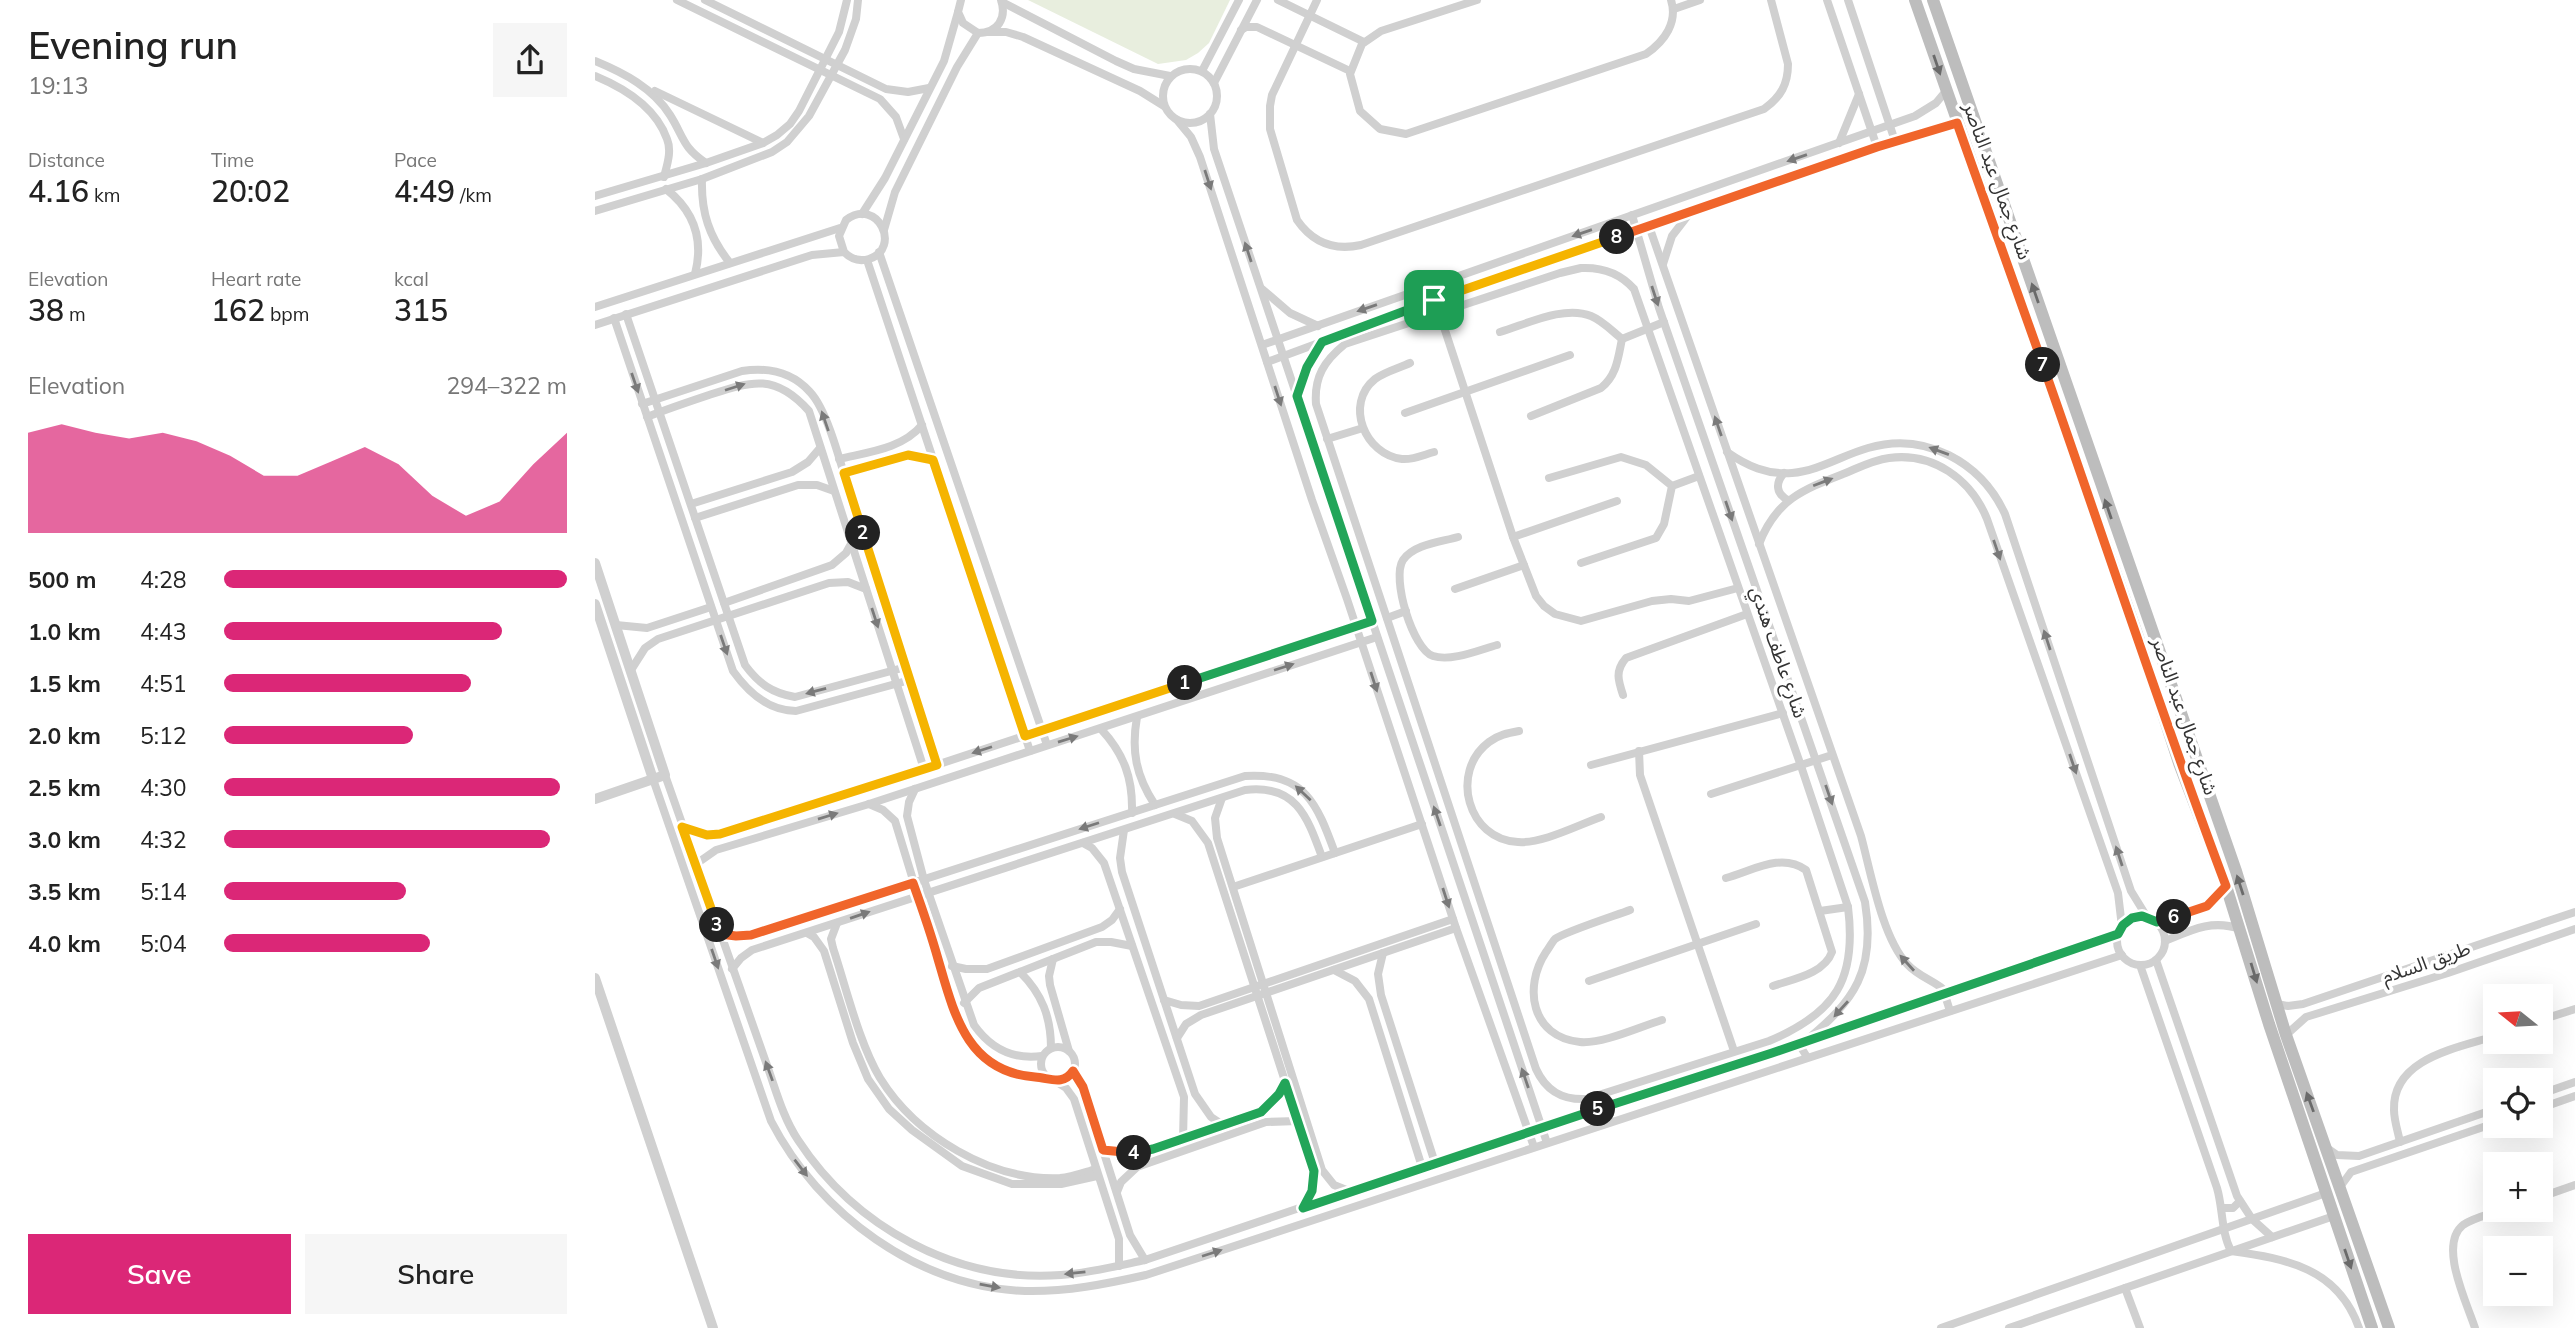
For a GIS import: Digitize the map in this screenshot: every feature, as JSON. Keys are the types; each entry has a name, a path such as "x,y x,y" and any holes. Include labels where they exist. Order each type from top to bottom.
{"main road":[{"name":"شارع جمال عبد الناصر","path":"1915,0 2137,634 2179,763 2226,886 2269,1024 2372,1328"},
{"name":"شارع جمال عبد الناصر","path":"1933,0 2236,871 2286,1035 2389,1328"},
{"path":"2125,602 2135,605 2139,598"},
{"path":"2137,634 2141,627 2150,629"}],"street":[{"path":"677,0 880,99 896,117 904,139"},
{"path":"705,0 897,92 929,88"},
{"path":"596,195 664,177 762,143 777,135 799,111 839,32 847,0"},
{"path":"595,211 702,179 772,152 787,142 809,117 837,65 856,19 858,0"},
{"path":"862,214 878,191 944,61 961,0"},
{"path":"1202,71 1239,0"},
{"path":"1214,83 1257,0"},
{"path":"1278,0 1364,42"},
{"path":"1317,0 1272,95 1271,129 1297,220 1307,233 1321,242 1341,247 1351,247 1772,104 1783,90 1788,64 1770,1"},
{"path":"1477,0 1381,31 1364,42 1350,71 1360,111 1366,118 1380,129 1406,134 1646,54 1666,35 1674,9 1671,0"},
{"path":"1674,9 1700,0"},
{"path":"1827,0 1877,147"},
{"path":"1848,0 1895,141"},
{"path":"1002,1 1125,65 1170,76"},
{"path":"988,32 996,28 1003,16 1002,1"},
{"path":"958,12 963,23 978,33 1006,32 1023,37 1140,91 1164,106 1191,137 1201,157 1312,500 1456,929 1534,1147"},
{"path":"1241,30 1257,27 1350,71"},
{"path":"884,230 875,218 862,214 849,218 841,228 839,240 843,252 852,258 867,260 879,252 884,242 884,230 895,192 957,67 978,33"},
{"path":"595,61 762,143"},
{"path":"1164,106 1162,93 1170,76 1185,68 1202,71 1214,83 1217,96 1210,114 1215,149 1547,1143"},
{"path":"595,76 629,93 658,122 668,141 668,164 664,177"},
{"path":"643,86 659,100 672,117 687,147 706,163"},
{"path":"1262,345 1839,144 1924,112 1946,91"},
{"path":"1839,144 1859,94"},
{"path":"1177,120 1198,122 1210,114"},
{"path":"1267,362 1434,300 1877,147 1957,123"},
{"path":"702,179 704,215 718,249 730,263"},
{"path":"666,189 684,205 696,226 699,258 695,274"},
{"path":"1663,267 1672,236 1692,211"},
{"name":"شارع عاطف هندي","path":"1632,215 1664,322 1862,890 1867,914 1868,939 1864,964 1852,996 1837,1014 1804,1042"},
{"name":"شارع عاطف هندي","path":"1649,226 1861,836 1892,942 1907,964 1946,994"},
{"path":"595,307 841,228"},
{"path":"1643,253 1647,246 1657,249"},
{"path":"595,325 801,257 843,252"},
{"path":"879,252 1047,745"},
{"path":"867,260 1030,751"},
{"path":"1591,267 1611,271 1634,289 1848,907 1850,951 1843,978 1831,1000 1815,1017 1796,1030 1586,1099 1575,1100 1551,1091 1541,1081 1316,404 1315,389 1319,373 1329,357 1345,344 1439,312 1560,272 1591,267"},
{"path":"1259,286 1282,307 1318,326"},
{"path":"1439,312 1513,537 1536,596 1544,606 1555,614 1581,621 1652,601 1689,601 1738,588"},
{"path":"1500,332 1567,312 1580,313 1602,323 1622,339"},
{"path":"626,314 745,665 754,678 767,688 795,697 906,667"},
{"path":"614,318 733,671 744,687 759,699 786,711 796,711 910,680"},
{"path":"1622,339 1664,322"},
{"path":"1531,416 1601,388 1609,382 1617,365 1622,339"},
{"path":"1297,396 1307,367 1322,342"},
{"path":"1405,413 1570,355"},
{"path":"1410,363 1376,379 1368,387 1361,407 1363,428 1378,450 1389,456 1415,458 1434,452"},
{"path":"642,404 742,371 771,370 786,374 799,382 820,405 937,765"},
{"path":"647,417 745,383 774,386 787,391 809,411 924,769"},
{"path":"839,459 894,445 910,438 922,425"},
{"path":"1327,439 1363,428"},
{"path":"1727,452 1750,466 1784,473 1800,472 1876,445 1910,443 1953,456 1972,469 1988,485 2005,514 2131,891 2147,917"},
{"path":"691,504 792,472 808,462 820,448"},
{"path":"844,473 908,455 933,460"},
{"path":"1549,478 1621,457 1646,465 1672,486"},
{"path":"595,562 682,827 785,1115 797,1139 841,1193 873,1218 929,1253 992,1272 1058,1275 1145,1260 1804,1042 2120,931 2132,918 2147,917 2157,922 2163,931 2163,952 2156,960 2140,965 2130,962 2122,955 2118,945 2120,931 2118,893 1987,519 1972,492 1957,477 1940,466 1920,459 1900,457 1869,463 1806,488 1788,500 1773,515 1759,544"},
{"path":"1784,473 1779,479 1778,489 1781,496 1788,500"},
{"path":"1672,486 1699,476"},
{"path":"695,518 798,485 817,485 834,491"},
{"path":"1581,563 1656,538 1664,524 1672,486"},
{"path":"1513,537 1617,500"},
{"path":"1458,537 1418,549 1403,560 1398,578 1406,611 1421,649 1434,657 1448,657 1497,645"},
{"path":"724,603 832,565 852,544"},
{"path":"1455,589 1524,565"},
{"path":"631,670 639,654 650,643 728,615 829,583 848,582 866,589"},
{"path":"595,604 767,1108 785,1147 831,1204 887,1246 922,1266 990,1287 1023,1291 1093,1286 1146,1275 2122,955"},
{"path":"616,625 647,628 711,607"},
{"path":"1387,618 1406,611"},
{"path":"1623,695 1617,678 1620,666 1626,658 1747,614"},
{"path":"682,827 707,835 720,834 1372,621"},
{"path":"696,864 716,850 1101,729 1377,636"},
{"path":"1591,765 1783,713"},
{"path":"1136,717 1133,754 1141,781 1155,805"},
{"path":"1101,729 1114,742 1130,776 1132,813"},
{"path":"1519,731 1503,734 1489,742 1477,754 1469,768 1466,785 1468,801 1481,825 1503,839 1530,842 1601,817"},
{"path":"1639,751 1640,775 1734,1051"},
{"path":"1711,794 1832,755"},
{"path":"595,799 665,775"},
{"path":"720,934 751,935 1245,776 1280,778 1309,797 1319,811 1335,853"},
{"path":"915,789 909,802 907,817 923,880 964,1003 974,1025 988,1043 1008,1054 1031,1058 1042,1056 1051,1048 1061,1047 1069,1051"},
{"path":"732,969 752,950 1257,789 1282,794 1293,801 1309,821 1322,857"},
{"path":"1222,798 1217,808 1215,828 1322,1170 1334,1185 1352,1191"},
{"path":"1449,807 1468,801"},
{"path":"869,804 883,810 895,821 954,1014 966,1038 995,1065 1020,1075 1051,1079 1068,1078 1073,1071 1074,1058 1069,1051 1050,985 1053,959"},
{"path":"1175,814 1192,821 1208,844 1298,1121 1314,1171 1312,1191 1303,1208"},
{"path":"1233,887 1422,824"},
{"path":"1124,830 1120,858 1122,872 1195,1094 1211,1116 1223,1125"},
{"path":"1083,843 1092,848 1104,863 1184,1097 1183,1139"},
{"path":"1726,878 1776,862 1788,861 1806,870 1831,944 1830,960 1817,970 1773,986"},
{"path":"2157,922 2201,909 2213,902 2226,886"},
{"path":"1820,911 1848,907"},
{"path":"952,966 987,969 1102,927 1112,920 1120,909"},
{"path":"1630,910 1556,938 1538,965 1534,981 1536,1013 1555,1032 1580,1042 1593,1041 1662,1020"},
{"name":"طريق السلام","path":"2277,1004 2303,1004 2575,912"},
{"path":"1164,1000 1199,1006 1453,919"},
{"path":"837,923 832,931 832,948 864,1039 879,1076 896,1101 918,1123 968,1156 1018,1173 1062,1178 1097,1173"},
{"path":"1589,981 1756,924"},
{"path":"2165,942 2199,927 2225,925 2240,929"},
{"path":"1177,1038 1193,1019 1456,929"},
{"name":"طريق السلام","path":"2286,1035 2306,1017 2575,929"},
{"path":"807,933 820,943 853,1043 869,1079 889,1109 912,1130 962,1166 1012,1184 1061,1184 1097,1173"},
{"path":"964,1003 979,988 1096,942 1132,946"},
{"path":"1383,953 1378,974 1381,995 1435,1163"},
{"path":"2156,960 2240,1201 2252,1219 2272,1237"},
{"path":"2140,965 2223,1208 2224,1229 2231,1251"},
{"path":"1334,970 1355,981 1369,999 1422,1167"},
{"path":"1020,972 1045,1006 1051,1048"},
{"path":"595,978 713,1328"},
{"path":"1946,994 1950,1011"},
{"path":"2303,1004 2301,1011 2306,1017"},
{"path":"2553,1016 2575,1009"},
{"path":"1520,1018 1536,1013"},
{"path":"2400,1142 2394,1103 2399,1087 2408,1073 2428,1058 2483,1040"},
{"path":"1804,1042 1803,1052 1807,1058"},
{"path":"1042,1056 1042,1070 1066,1088 1074,1099 1119,1239 1119,1265"},
{"path":"1073,1071 1083,1087 1134,1244 1145,1260"},
{"path":"2553,1090 2575,1082"},
{"path":"1103,1150 1141,1152 1261,1112 1279,1094 1285,1083"},
{"path":"2553,1104 2575,1096"},
{"path":"2326,1146 2337,1155 2359,1156 2483,1114"},
{"path":"1117,1192 1121,1182 1137,1167 1266,1122 1298,1121"},
{"path":"2340,1187 2347,1175 2483,1127"},
{"path":"2359,1156 2364,1168"},
{"path":"2553,1192 2575,1185"},
{"path":"1941,1328 2326,1193"},
{"path":"2223,1208 2233,1208 2240,1201"},
{"path":"2009,1328 2334,1216"},
{"path":"2475,1328 2454,1263 2452,1245 2459,1229 2465,1223 2483,1217"},
{"path":"2231,1251 2286,1260 2312,1271 2344,1297 2359,1328"},
{"path":"2125,1288 2140,1328"}],"green space":[{"path":"1028,0 1230,0 1209,43 1198,53 1186,60 1158,64"}],"route":[{"path":"1957,123 2137,634 2179,763 2226,886 2223,892 2213,902 2194,912 2157,922 2142,916 2132,918 2123,925 2118,934 1772,1053 1303,1208 1312,1191 1314,1171 1285,1083 1271,1104 1261,1112 1153,1149 1115,1152 1103,1150 1083,1087 1073,1071 1068,1078 1055,1081 1007,1071 984,1057 966,1038 954,1014 913,883 751,935 720,934 682,827 707,835 720,834 937,765 844,473 908,455 933,460 1025,736 1372,621 1297,396 1311,358 1322,342 1434,300 1877,147 1957,123"}]}
